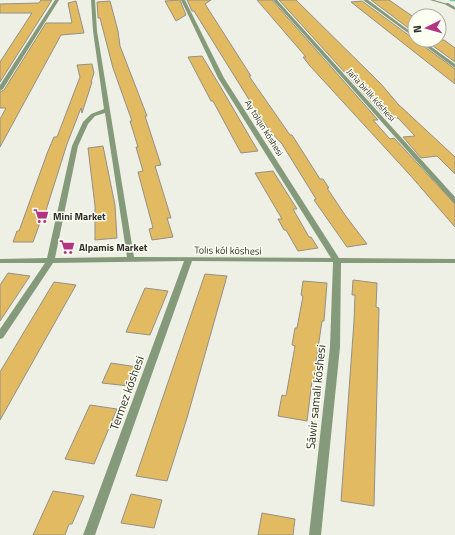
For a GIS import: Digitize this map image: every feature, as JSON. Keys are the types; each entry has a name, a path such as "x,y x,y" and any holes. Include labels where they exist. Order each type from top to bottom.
{"street":[{"path":"0,89 57,0"},
{"path":"93,0 95,31 131,260"},
{"name":"Ay tolqın kóshesi","path":"183,0 221,78 337,261"},
{"name":"Jańa birlik kóshesi","path":"275,0 455,201"},
{"path":"365,0 407,31"},
{"path":"447,4 455,9"},
{"path":"430,48 455,66"},
{"path":"0,336 50,261 75,146 85,123 93,115 108,110"},
{"name":"Termez kóshesi","path":"89,535 189,260"},
{"name":"Tolıs kól kóshesi","path":"0,261 455,261"},
{"name":"Sáwir samalı kóshesi","path":"315,535 335,347 337,261"}],"lane":[{"path":"431,0 447,4"}],"building":[{"path":"41,0 52,0 0,82 0,62 32,13 0,13 0,4 39,3"},
{"path":"180,0 186,15 176,21 165,1"},
{"path":"187,0 211,0 205,4 251,76 249,76 290,135 292,135 320,179 323,179 329,188 327,188 345,215 367,244 347,247 314,200 316,199 282,144 270,131 253,106 194,11 192,11"},
{"path":"257,0 272,0 378,120 373,120 390,139 394,138 455,204 455,227 410,175 310,66 303,57 306,57"},
{"path":"279,0 296,0 381,84 398,104 455,157 455,174 437,156 421,158 403,137 415,136 398,118 387,119"},
{"path":"371,0 389,0 407,12 407,27"},
{"path":"76,1 84,33 61,35 0,147 0,119 6,108 0,108 0,92 4,90 46,23 72,23 68,3"},
{"path":"110,1 118,31 120,46 147,116 145,116 161,165 155,166 171,218 167,218 173,237 152,240 149,229 153,228 138,172 143,171 136,147 138,147 130,121 132,121 113,68 100,18 98,18 97,2"},
{"path":"362,1 407,34 407,46 351,2"},
{"path":"447,42 455,48 455,62 436,48 447,48"},
{"path":"409,48 426,48 455,69 455,84"},
{"path":"202,56 258,151 241,153 188,57"},
{"path":"92,64 94,73 92,82 82,113 81,108 67,144 43,220 41,220 33,242 13,242 17,231 19,231 48,151 54,137 57,137 80,77 77,65"},
{"path":"103,146 115,205 117,238 95,240 95,206 88,148"},
{"path":"273,171 297,209 293,209 309,237 311,237 318,248 298,251 286,230 284,230 278,219 282,219 255,173"},
{"path":"8,273 30,276 0,321 0,285"},
{"path":"205,274 227,276 187,418 167,481 136,476"},
{"path":"353,280 377,283 376,307 379,308 374,506 341,501 354,321 355,295 352,295"},
{"path":"303,281 327,283 324,321 322,321 316,362 319,363 317,382 312,381 307,421 278,416 282,395 286,396 295,346 292,345 303,296 301,295"},
{"path":"54,282 76,285 0,420 0,372"},
{"path":"145,288 168,291 150,335 126,332"},
{"path":"111,363 137,367 129,386 102,383"},
{"path":"90,405 117,409 94,464 65,459"},
{"path":"53,491 84,496 72,524 69,524 65,535 33,535"},
{"path":"131,494 162,500 154,528 121,523"},
{"path":"262,513 295,519 293,535 258,535"}],"place":[{"name":"Mini Market","path":"41,216"},
{"name":"Alpamis Market","path":"67,247"}]}
